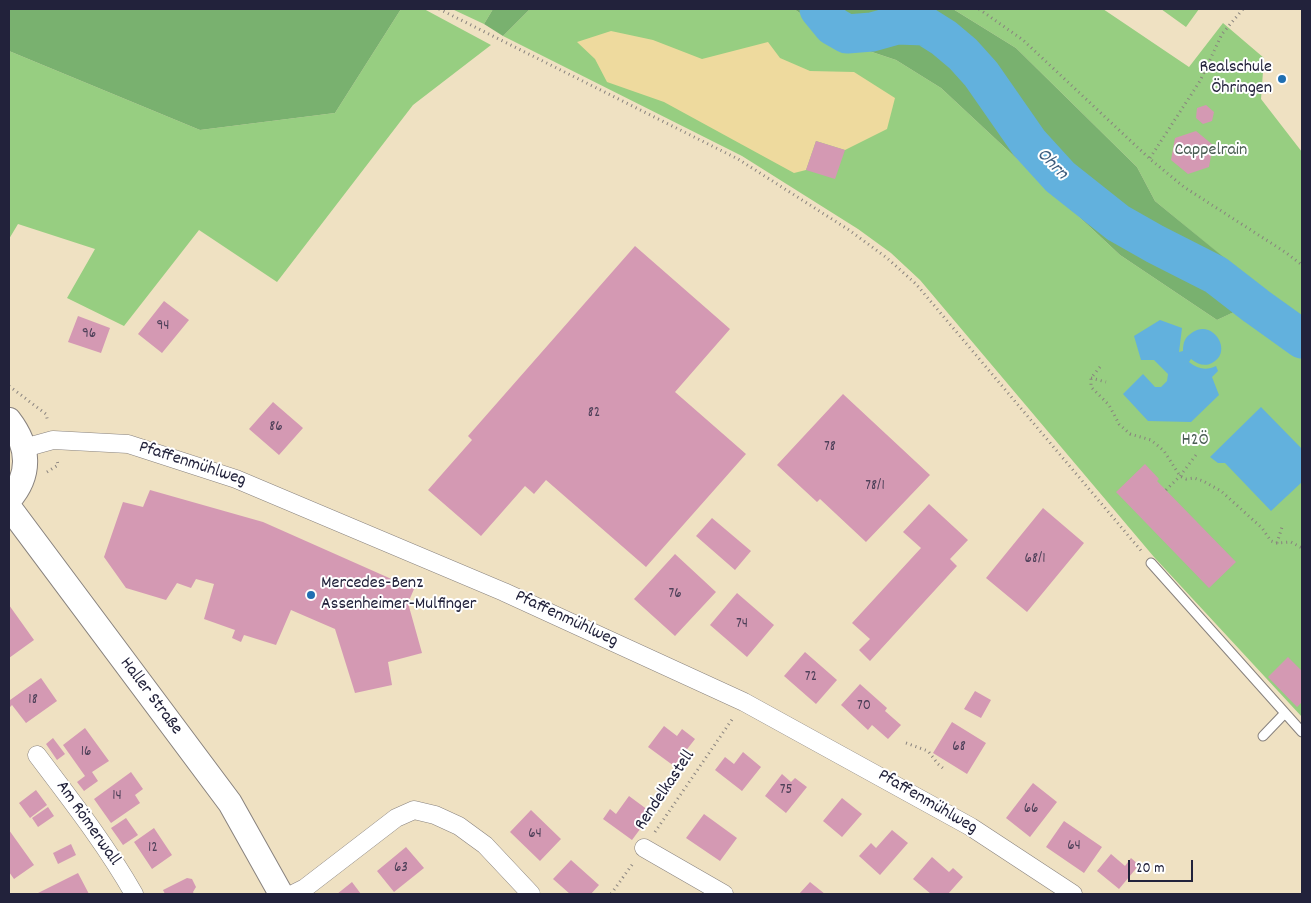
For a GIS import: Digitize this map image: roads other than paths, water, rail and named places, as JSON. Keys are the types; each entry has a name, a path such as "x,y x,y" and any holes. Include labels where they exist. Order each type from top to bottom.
{"main road":[{"path":"9,420 18,433 24,448 25,463 22,478 16,492 9,500"},
{"name":"Haller Straße","path":"9,508 230,802 281,894"}],"street":[{"name":"Pfaffenmühlweg","path":"24,448 53,440 128,444 236,479 504,592 744,702 971,827 1073,894"},
{"name":"Am Römerwall","path":"37,755 86,820 134,894"},
{"path":"293,894 306,888 396,818 414,810 435,814 485,845 531,894"},
{"path":"644,848 724,894"}],"lane":[{"path":"1151,562 1302,732"},
{"path":"1263,736 1285,714"}],"water":[{"path":"1160,320 1182,328 1179,352 1183,351 1186,338 1200,329 1214,333 1221,345 1221,352 1218,358 1212,363 1207,365 1201,364 1191,359 1189,362 1202,368 1216,366 1218,371 1212,377 1219,395 1191,422 1148,421 1123,394 1143,374 1155,387 1161,387 1167,381 1168,374 1154,360 1141,360 1134,336"},
{"path":"1261,407 1302,449 1302,482 1271,511 1225,463 1218,463 1210,457"}],"waterway":[{"name":"Ohrn","path":"819,9 833,26 847,34 872,32 897,25 925,26 944,38 963,54 981,74 1029,143 1060,177 1118,223 1216,275 1302,339"}],"place":[{"name":"Realschule Öhringen","path":"1282,79"},
{"name":"Mercedes-Benz Assenheimer-Mulfinger","path":"311,595"}],"park label":[{"name":"Cappelrain","path":"1211,152"},
{"name":"H2Ö","path":"1195,442"}]}
